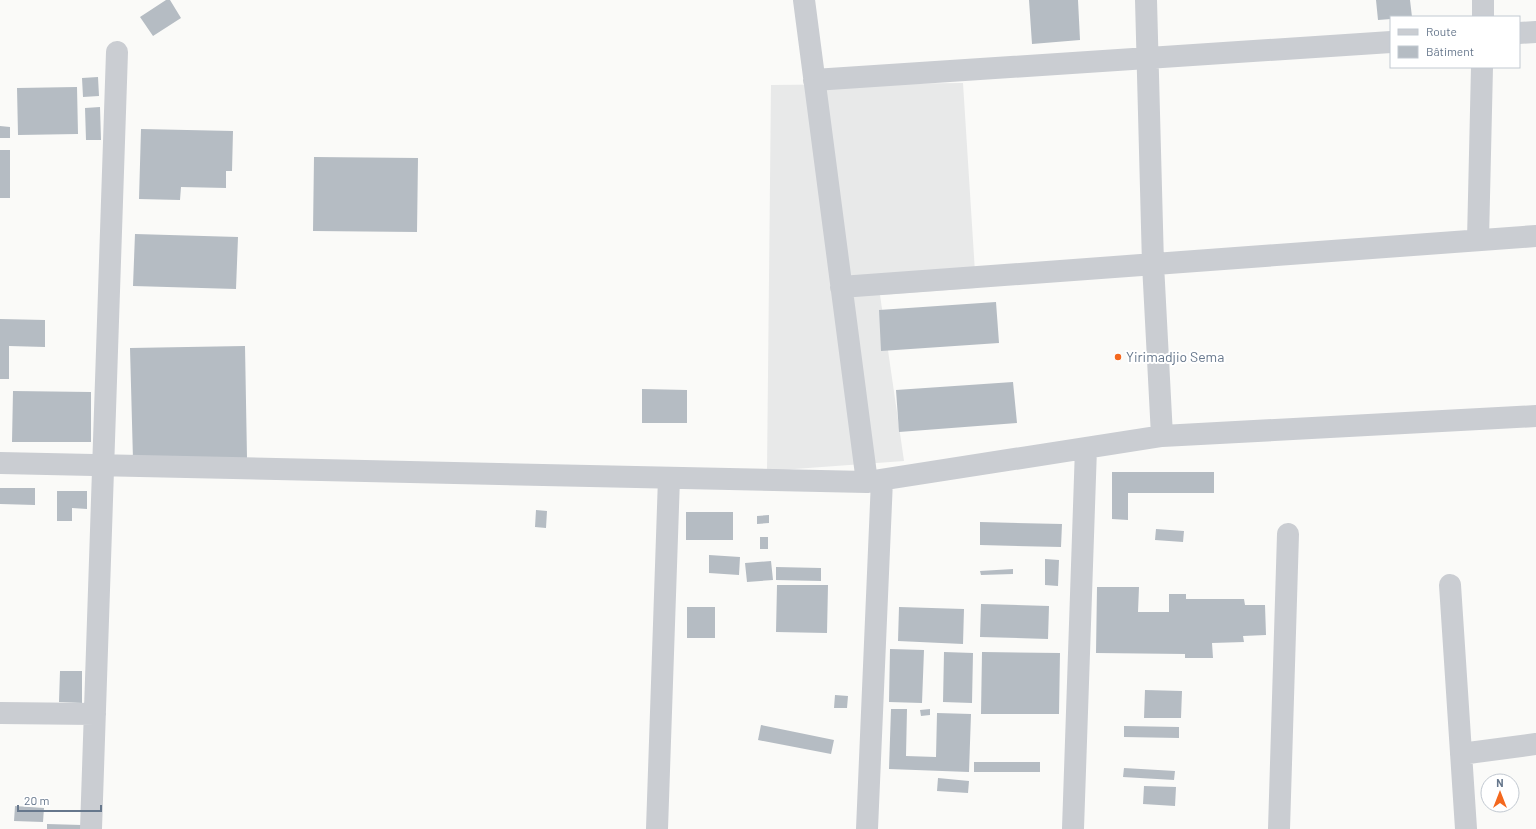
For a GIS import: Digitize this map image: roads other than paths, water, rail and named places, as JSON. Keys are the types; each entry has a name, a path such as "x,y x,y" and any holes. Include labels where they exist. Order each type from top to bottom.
{"street":[{"path":"804,0 841,287 875,481 867,829"},
{"path":"1146,0 1153,264 1162,436"},
{"path":"1483,0 1483,16"},
{"path":"1520,33 1536,32"},
{"path":"814,80 1390,42"},
{"path":"91,829 117,52"},
{"path":"1478,240 1482,68"},
{"path":"841,287 1536,236"},
{"path":"0,463 669,478 875,481 1162,436 1536,416"},
{"path":"1074,829 1086,448"},
{"path":"657,829 669,478"},
{"path":"1279,829 1288,534"},
{"path":"1450,584 1466,829"},
{"path":"0,713 95,714"},
{"path":"1461,754 1536,744"}],"place":[{"name":"Yirimadjio Sema","path":"1118,357"}]}
